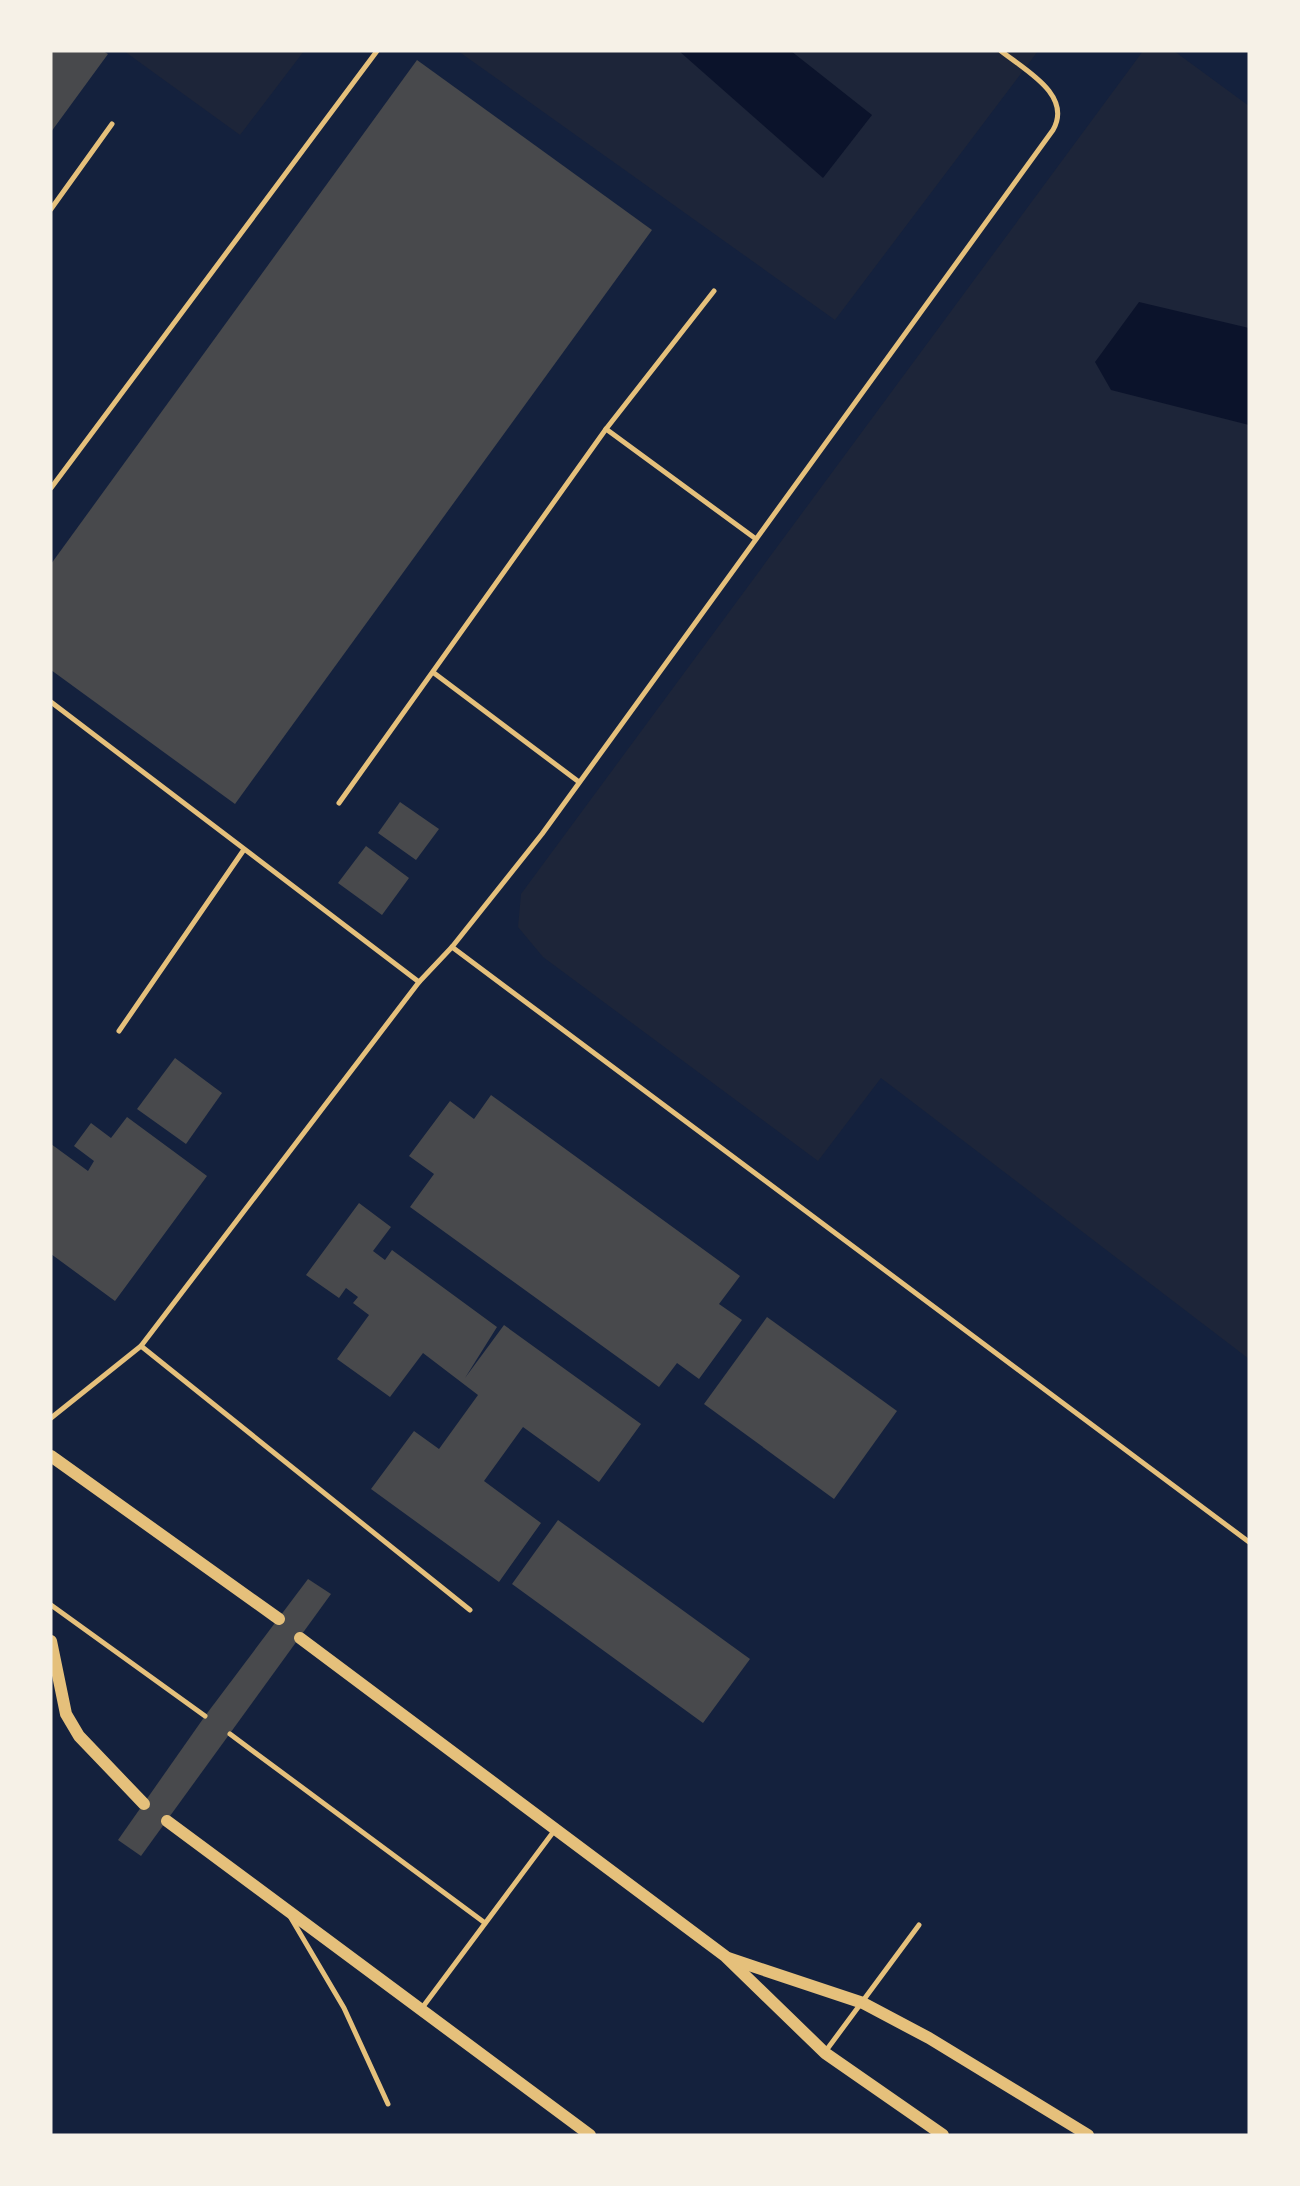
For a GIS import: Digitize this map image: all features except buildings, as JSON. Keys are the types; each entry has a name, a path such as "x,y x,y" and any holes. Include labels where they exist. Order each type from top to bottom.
{"street":[{"path":"51,1456 279,1619"},
{"path":"300,1638 725,1956 825,2053 943,2135"},
{"path":"51,1641 66,1714 79,1736 144,1804"},
{"path":"167,1821 590,2135"},
{"path":"725,1956 863,2003 929,2038 1088,2135"}],"lane":[{"path":"51,488 377,51"},
{"path":"51,1418 142,1346 419,982 452,947 579,782 1058,121 1060,112 1050,91 1001,51"},
{"path":"51,209 112,124"},
{"path":"339,803 606,429 714,291"},
{"path":"606,429 756,539"},
{"path":"434,673 579,782"},
{"path":"51,702 243,851 419,982"},
{"path":"119,1031 243,851"},
{"path":"452,947 1249,1542"},
{"path":"142,1346 470,1609"},
{"path":"51,1605 205,1716"},
{"path":"230,1734 485,1923"},
{"path":"422,2008 555,1830"},
{"path":"286,1909 344,2008 388,2104"},
{"path":"825,2053 919,1925"}],"shaded area":[{"path":"124,51 304,51 240,135"},
{"path":"458,51 1038,51 835,320"},
{"path":"679,51 791,51 872,115 823,178"},
{"path":"1143,51 1174,51 1249,106 1249,1359 881,1078 818,1161 543,957 518,927 521,894"},
{"path":"1139,302 1249,328 1249,425 1111,390 1095,362"}]}
